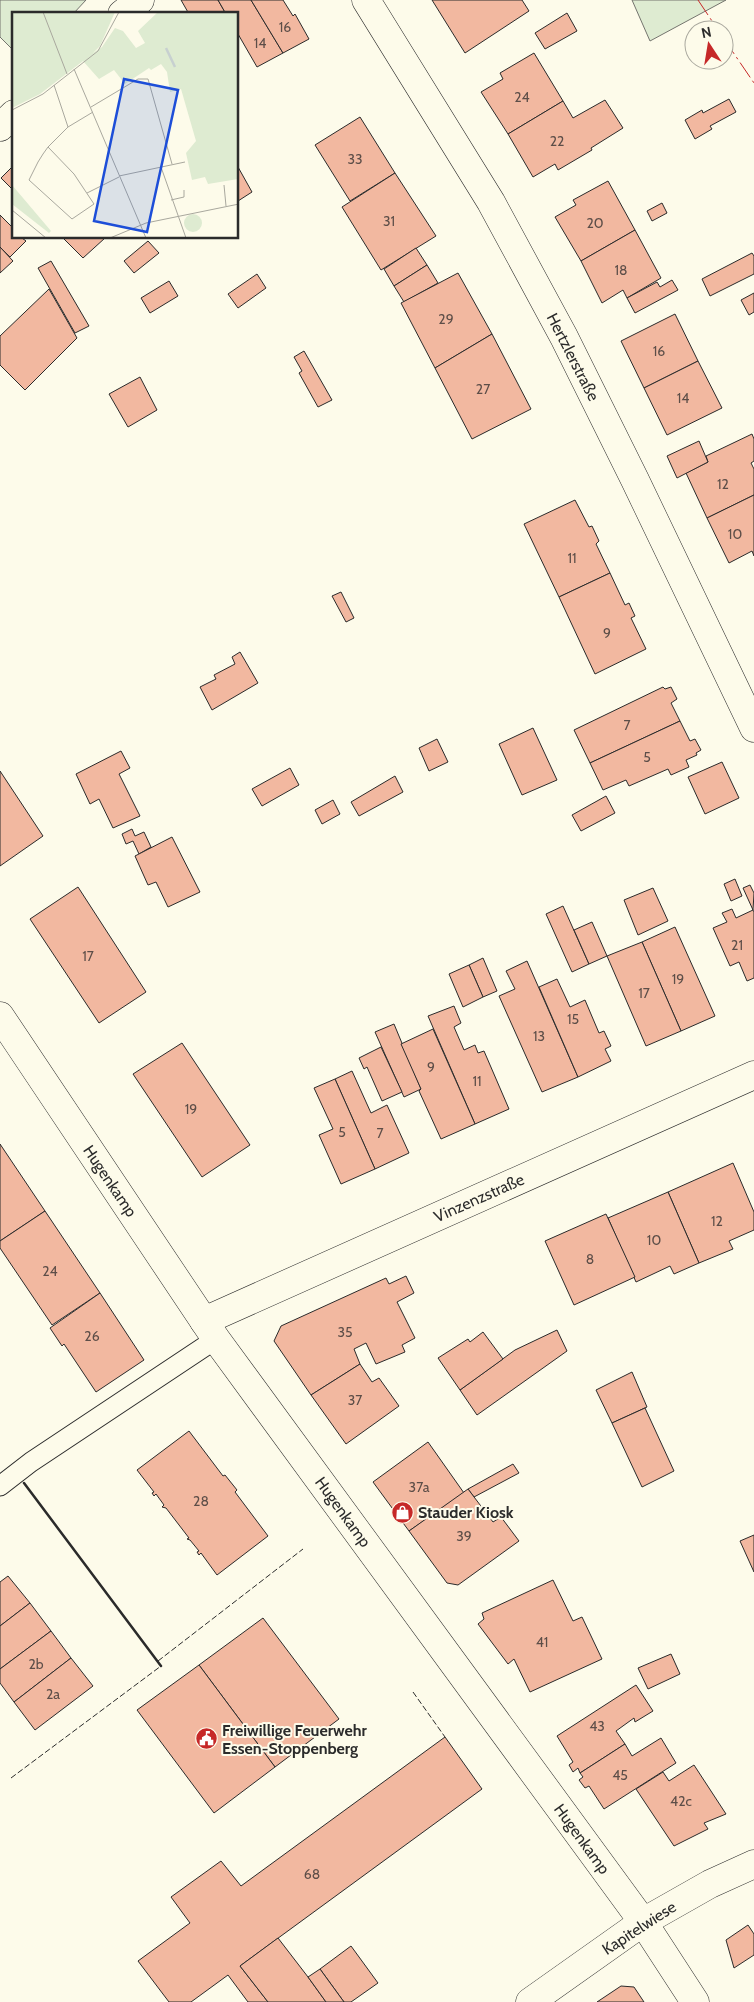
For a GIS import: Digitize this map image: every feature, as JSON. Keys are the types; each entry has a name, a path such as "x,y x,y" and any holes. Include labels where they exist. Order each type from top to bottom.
{"street":[{"path":"125,12 140,0"},
{"name":"Hertzlerstraße","path":"366,0 491,202 564,337 631,471 754,728"},
{"path":"0,127 12,116"},
{"name":"Hugenkamp","path":"0,1016 210,1330 643,1922 695,2002"},
{"name":"Vinzenzstraße","path":"210,1330 754,1075"},
{"name":"Kapitelwiese","path":"530,2002 643,1922 710,1884 754,1864"}],"lane":[{"path":"0,1486 210,1330"}],"green space":[{"path":"0,0 86,0 75,12 12,12 12,49 0,37"},
{"path":"632,0 726,0 689,20 684,20 684,23 650,41"}],"building":[{"path":"181,0 218,0 225,12 188,12"},
{"path":"218,0 251,0 283,53 257,67 239,36 239,12 225,12"},
{"path":"251,0 283,0 293,16 295,14 309,39 283,53"},
{"path":"432,0 522,0 529,11 465,53"},
{"path":"567,13 577,31 545,49 535,33"},
{"path":"534,53 563,101 508,134 481,92 503,79 500,73"},
{"path":"729,99 736,112 710,126 712,129 695,139 685,120 702,110 703,113"},
{"path":"605,100 623,128 591,148 592,150 558,170 555,164 533,177 508,134 563,101 573,118"},
{"path":"360,117 395,173 350,201 315,145"},
{"path":"12,167 12,189 1,178"},
{"path":"239,169 252,192 239,200"},
{"path":"395,173 436,236 381,270 342,207"},
{"path":"608,181 635,230 581,261 555,217 576,205 573,200"},
{"path":"662,203 667,213 652,221 647,211"},
{"path":"0,215 12,227 12,239 23,239 26,241 10,257 0,247"},
{"path":"635,230 661,278 627,298 623,290 602,303 581,261"},
{"path":"64,239 104,239 83,258"},
{"path":"148,241 159,253 134,273 124,261"},
{"path":"0,247 13,261 0,273"},
{"path":"416,248 427,265 394,286 384,269"},
{"path":"752,253 754,256 754,274 710,296 702,279"},
{"path":"51,261 89,326 75,333 38,268"},
{"path":"427,265 438,283 404,302 394,286"},
{"path":"458,273 492,334 435,368 401,303"},
{"path":"257,274 266,288 238,308 228,294"},
{"path":"672,280 678,290 635,313 627,298 657,282 660,287"},
{"path":"169,281 178,296 150,313 141,298"},
{"path":"49,289 77,338 25,390 0,365 0,336"},
{"path":"754,293 754,312 749,315 741,300"},
{"path":"675,314 698,361 644,388 621,341"},
{"path":"492,334 531,409 472,439 435,368"},
{"path":"304,351 332,400 318,407 299,373 302,371 294,357"},
{"path":"698,361 722,408 667,435 644,388"},
{"path":"140,377 157,410 128,427 109,394"},
{"path":"752,434 754,439 754,461 751,463 754,469 754,495 707,518 686,473 708,462 706,456"},
{"path":"699,441 708,462 677,478 667,456"},
{"path":"754,495 754,556 752,551 729,563 707,518"},
{"path":"575,500 589,527 592,526 599,541 596,544 610,573 559,597 524,524"},
{"path":"610,573 625,605 629,603 635,616 631,618 646,649 595,674 559,597"},
{"path":"341,592 354,618 346,622 332,596"},
{"path":"240,652 258,683 212,710 200,687 216,679 214,675 235,664 232,657"},
{"path":"663,687 665,689 671,687 677,699 671,703 680,721 590,763 574,730"},
{"path":"680,721 690,741 695,739 701,750 696,753 697,755 686,760 689,767 671,775 668,769 629,786 626,780 603,790 590,763"},
{"path":"533,728 557,780 522,795 499,744"},
{"path":"437,739 448,762 429,771 419,748"},
{"path":"121,751 130,768 119,774 140,816 113,828 99,799 90,804 76,774"},
{"path":"722,762 739,798 705,814 688,777"},
{"path":"290,768 299,785 262,806 252,789"},
{"path":"0,771 43,836 0,866"},
{"path":"395,776 403,792 359,816 351,802"},
{"path":"606,796 615,813 581,831 572,815"},
{"path":"333,800 340,814 322,824 315,810"},
{"path":"132,829 135,836 144,832 151,847 139,854 133,841 126,844 122,834"},
{"path":"172,837 200,892 168,907 156,882 148,885 135,856"},
{"path":"735,879 742,896 731,901 724,884"},
{"path":"750,885 754,893 753,910 743,888"},
{"path":"78,887 146,992 99,1023 30,919"},
{"path":"653,888 668,921 638,935 624,900"},
{"path":"563,906 589,964 572,972 546,914"},
{"path":"732,909 736,918 753,910 754,912 754,978 747,981 739,962 730,966 713,928 727,922 722,913"},
{"path":"592,922 607,956 589,964 574,930"},
{"path":"675,927 715,1016 681,1031 642,942"},
{"path":"642,942 681,1031 646,1046 607,956"},
{"path":"483,958 497,991 483,997 469,965"},
{"path":"527,961 578,1077 542,1092 499,996 515,989 506,971"},
{"path":"469,965 483,997 463,1007 449,974"},
{"path":"557,979 570,1007 585,1000 599,1033 604,1031 611,1046 605,1049 611,1061 578,1077 539,987"},
{"path":"454,1006 461,1023 454,1027 464,1050 475,1045 478,1053 484,1051 509,1109 475,1124 428,1016"},
{"path":"394,1024 421,1089 404,1097 375,1032"},
{"path":"433,1029 475,1124 441,1139 419,1091 421,1089 401,1044"},
{"path":"182,1043 250,1145 202,1177 133,1074"},
{"path":"381,1047 402,1092 382,1101 367,1067 364,1069 359,1058"},
{"path":"352,1071 371,1113 387,1105 409,1153 375,1169 335,1079"},
{"path":"335,1079 375,1169 341,1184 319,1135 333,1129 314,1088"},
{"path":"0,1144 45,1211 0,1241"},
{"path":"733,1163 754,1212 754,1230 729,1241 733,1249 699,1263 668,1192"},
{"path":"668,1192 699,1263 674,1274 670,1266 636,1282 608,1218"},
{"path":"45,1211 100,1293 52,1325 0,1248 0,1241"},
{"path":"606,1214 635,1277 574,1305 545,1241"},
{"path":"406,1276 414,1293 397,1302 415,1338 402,1345 405,1352 376,1364 366,1343 354,1349 360,1364 311,1395 274,1341 281,1326 386,1278 389,1284"},
{"path":"100,1293 144,1360 96,1392 64,1344 62,1346 50,1328"},
{"path":"557,1330 567,1351 477,1415 460,1390 515,1350"},
{"path":"483,1332 503,1359 460,1390 438,1358 468,1339 470,1342"},
{"path":"360,1364 372,1382 379,1378 399,1406 346,1444 311,1395"},
{"path":"632,1372 647,1407 612,1423 596,1390"},
{"path":"645,1408 674,1471 642,1487 612,1423"},
{"path":"189,1431 223,1476 225,1475 237,1490 235,1492 268,1536 217,1575 201,1553 199,1555 197,1552 199,1551 187,1539 189,1538 166,1508 162,1507 164,1505 156,1494 154,1496 152,1493 154,1492 137,1470"},
{"path":"428,1442 464,1493 409,1531 373,1482"},
{"path":"513,1464 519,1473 474,1497 468,1489"},
{"path":"468,1489 493,1522 501,1517 519,1541 458,1585 447,1583 409,1531"},
{"path":"754,1535 754,1572 740,1541"},
{"path":"8,1576 30,1603 0,1626 0,1582"},
{"path":"553,1580 573,1621 582,1617 602,1659 530,1692 514,1659 508,1664 478,1624 484,1619 482,1613"},
{"path":"30,1603 51,1631 0,1669 0,1626"},
{"path":"263,1618 339,1719 275,1767 199,1665"},
{"path":"51,1631 71,1658 14,1702 0,1683 0,1669"},
{"path":"671,1654 680,1674 648,1689 638,1668"},
{"path":"71,1658 93,1686 35,1730 14,1702"},
{"name":"Freiwillige Feuerwehr Essen-Stoppenberg","path":"199,1665 275,1767 214,1813 137,1710"},
{"path":"636,1685 653,1711 635,1722 634,1718 616,1731 625,1744 580,1773 578,1768 573,1772 569,1765 573,1762 557,1736"},
{"path":"445,1737 482,1789 240,1966 268,2002 248,2002 228,1975 191,2002 169,2002 138,1961 190,1923 171,1897 221,1861 241,1886"},
{"path":"661,1738 676,1763 604,1809 589,1786 585,1788 579,1780 583,1777 580,1773 625,1744 632,1756"},
{"path":"694,1765 726,1814 704,1823 708,1829 674,1846 636,1789 663,1772 669,1781"},
{"path":"748,1925 754,1934 754,1955 734,1968 726,1940"},
{"path":"278,1938 326,2002 268,2002 240,1966"},
{"path":"351,1946 378,1983 351,2002 344,2002 320,1969"},
{"path":"320,1969 344,2002 326,2002 308,1977"},
{"path":"621,1986 634,1987 644,2002 597,2002"}],"fence":[{"path":"158,1661 303,1549"},
{"path":"11,1778 161,1666"},
{"path":"413,1692 445,1737"}],"wall":[{"path":"24,1483 161,1666"}],"power":[{"path":"698,0 711,20"},
{"path":"734,54 754,83"}],"place":[{"name":"Stauder Kiosk","path":"402,1512"},
{"name":"Freiwillige Feuerwehr Essen-Stoppenberg","path":"206,1739"}]}
